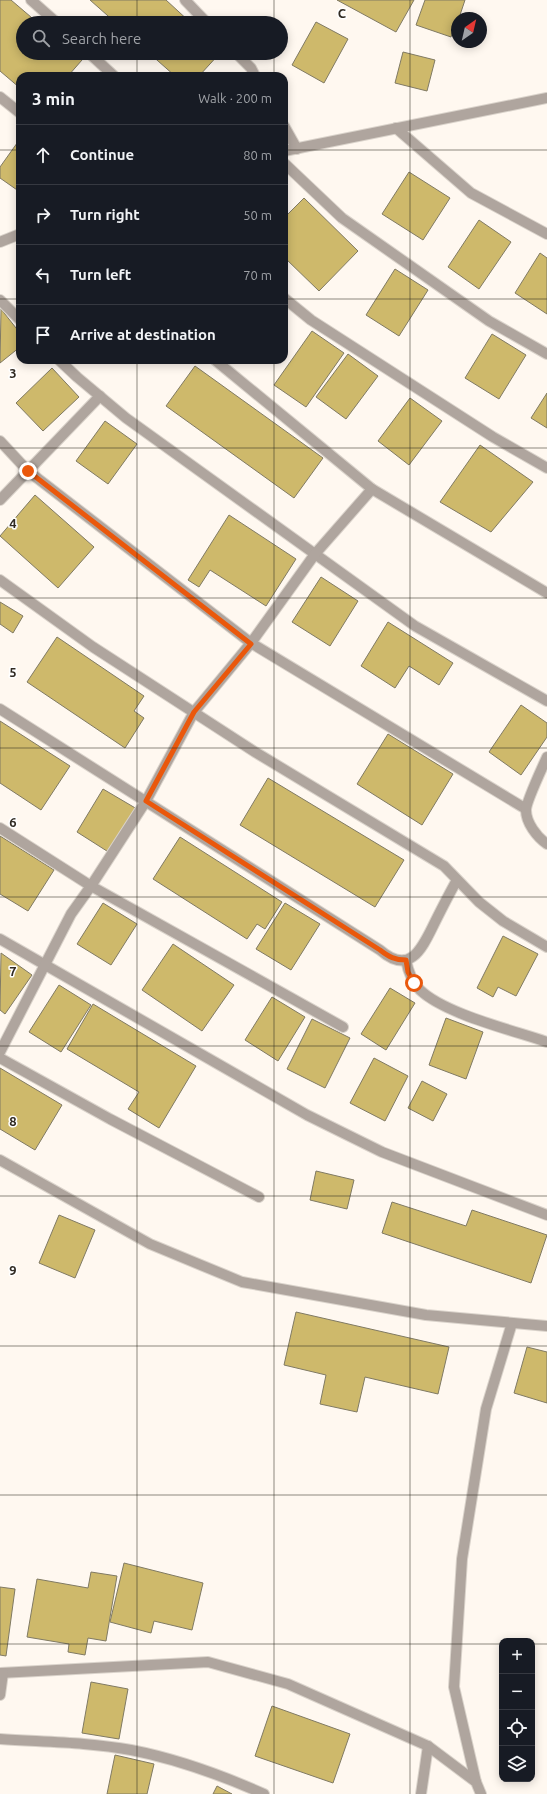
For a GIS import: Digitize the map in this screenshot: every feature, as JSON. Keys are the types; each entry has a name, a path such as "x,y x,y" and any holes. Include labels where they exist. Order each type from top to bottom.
{"street":[{"path":"32,0 49,16"},
{"path":"185,0 200,16"},
{"path":"97,60 110,72"},
{"path":"243,60 253,72"},
{"path":"0,97 16,110"},
{"path":"288,150 547,98"},
{"path":"396,128 471,193 547,234"},
{"path":"288,133 297,149"},
{"path":"288,167 342,218 489,321 547,354"},
{"path":"0,242 16,236"},
{"path":"0,300 16,316"},
{"path":"288,301 311,320 493,437 547,468"},
{"path":"64,364 77,377 126,418 415,626 547,701"},
{"path":"220,364 372,489 547,593"},
{"path":"0,500 100,396"},
{"path":"0,441 28,471 251,644 526,809"},
{"path":"0,1052 71,914 146,801 194,712 251,644 315,554 372,489"},
{"path":"0,580 93,647 255,752 444,866 479,902 503,920 547,947"},
{"path":"0,709 380,950 387,956 396,960 406,960 420,951 457,880"},
{"path":"547,757 526,809 528,821 534,831 547,844"},
{"path":"0,828 91,886 344,1027"},
{"path":"0,939 307,1115 382,1152 547,1216"},
{"path":"406,960 408,972 419,989 451,1010 547,1042"},
{"path":"0,1058 110,1119 259,1197"},
{"path":"0,1160 150,1244 242,1282 426,1316 547,1326"},
{"path":"481,1794 476,1782 454,1687 462,1560 486,1409 512,1323"},
{"path":"0,1695 1,1673 208,1662 288,1684 428,1746 476,1782"},
{"path":"0,1739 99,1746 130,1750 190,1765 228,1778 264,1794"},
{"path":"421,1794 428,1746"}],"building":[{"path":"0,0 11,0 30,16 16,16 16,60 82,60 72,72 16,72 16,85 0,71"},
{"path":"90,0 166,0 183,16 108,16"},
{"path":"337,0 414,0 396,32"},
{"path":"425,0 465,0 461,12 451,12 451,37 416,25"},
{"path":"316,22 348,39 324,83 292,65"},
{"path":"403,52 435,60 427,91 395,83"},
{"path":"157,60 214,60 203,72 170,72"},
{"path":"16,145 16,189 0,178 0,167"},
{"path":"409,172 450,198 423,240 382,214"},
{"path":"304,198 358,251 319,291 288,261 288,214"},
{"path":"479,220 511,242 479,289 448,267"},
{"path":"540,253 547,258 547,314 515,293"},
{"path":"395,269 428,290 399,336 366,315"},
{"path":"1,309 16,328 16,350 0,363"},
{"path":"312,331 344,353 306,407 274,385"},
{"path":"492,334 526,355 499,399 465,378"},
{"path":"348,354 378,376 346,419 316,397"},
{"path":"195,366 323,458 294,498 166,406"},
{"path":"52,368 79,397 43,431 16,403"},
{"path":"547,393 547,428 531,418"},
{"path":"410,398 442,421 409,465 378,441"},
{"path":"105,421 137,444 108,484 76,461"},
{"path":"480,445 533,482 491,532 440,502"},
{"path":"35,495 94,547 58,588 0,536"},
{"path":"229,515 296,559 266,606 210,570 199,587 188,580"},
{"path":"321,577 358,601 330,646 292,622"},
{"path":"0,602 23,616 13,633 0,624"},
{"path":"388,622 453,663 439,685 409,666 395,688 361,666"},
{"path":"57,637 144,696 134,711 144,718 125,748 27,682"},
{"path":"521,705 547,723 547,737 521,775 489,752"},
{"path":"0,721 70,766 41,810 0,783"},
{"path":"388,734 453,774 422,825 357,784"},
{"path":"268,778 404,860 375,907 240,825"},
{"path":"103,789 137,809 110,853 77,832"},
{"path":"0,836 54,870 28,911 0,894"},
{"path":"180,837 282,902 265,929 257,924 247,939 153,879"},
{"path":"103,903 137,924 111,965 77,944"},
{"path":"285,903 320,924 291,970 256,949"},
{"path":"503,936 538,954 516,996 498,987 493,997 477,988"},
{"path":"173,944 234,985 202,1031 142,990"},
{"path":"1,953 32,975 5,1014 0,1010"},
{"path":"59,985 91,1005 61,1052 29,1032"},
{"path":"390,988 415,1003 386,1050 361,1034"},
{"path":"272,997 305,1017 278,1061 245,1040"},
{"path":"93,1004 196,1066 159,1128 128,1109 139,1092 67,1049"},
{"path":"446,1018 483,1032 466,1079 429,1065"},
{"path":"312,1019 350,1038 325,1088 287,1069"},
{"path":"374,1058 408,1076 385,1121 350,1103"},
{"path":"0,1068 62,1105 35,1150 0,1129"},
{"path":"422,1081 447,1094 433,1121 408,1108"},
{"path":"316,1171 354,1180 347,1209 310,1200"},
{"path":"392,1202 466,1226 472,1210 547,1235 531,1283 382,1233"},
{"path":"59,1215 95,1230 75,1278 39,1263"},
{"path":"296,1312 449,1347 438,1394 365,1377 357,1412 320,1404 326,1375 284,1365"},
{"path":"527,1347 547,1352 547,1403 514,1393"},
{"path":"124,1563 203,1583 192,1630 154,1621 151,1633 110,1622"},
{"path":"91,1572 117,1576 106,1641 88,1638 85,1655 68,1652 69,1644 27,1637 37,1579 88,1588"},
{"path":"0,1587 15,1589 6,1656 0,1655"},
{"path":"91,1682 128,1689 119,1739 82,1733"},
{"path":"272,1706 350,1734 333,1783 255,1756"},
{"path":"115,1755 154,1764 147,1794 107,1794"},
{"path":"217,1786 232,1794 213,1794"}],"route":[{"path":"28,471 251,644 194,712 146,801 307,905 380,950 387,956 396,960 406,960 408,972 414,983"}]}
